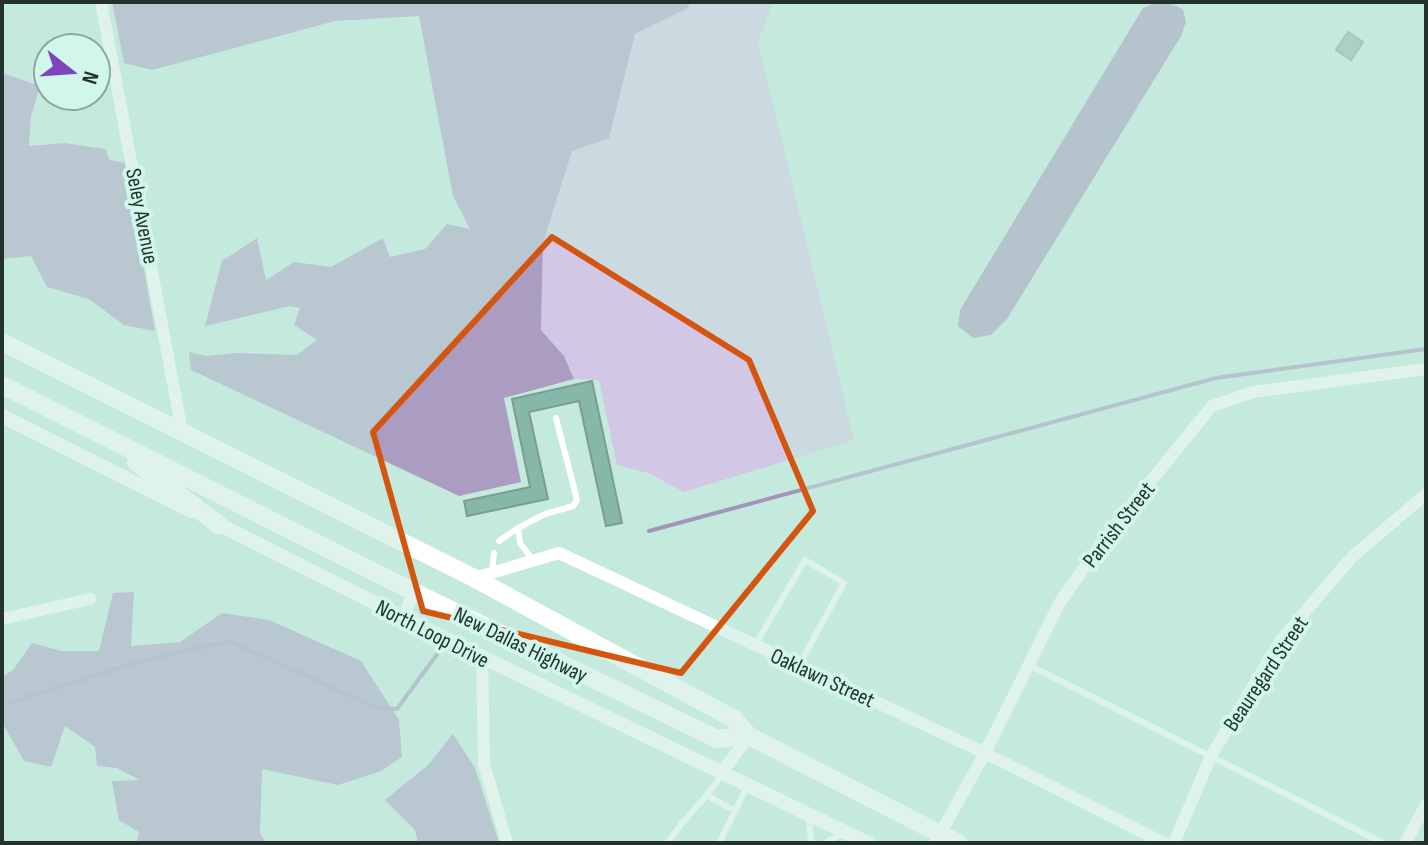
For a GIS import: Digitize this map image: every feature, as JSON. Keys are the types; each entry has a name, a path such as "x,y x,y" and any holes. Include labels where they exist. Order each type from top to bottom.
{"main road":[{"path":"2,342 483,575"},
{"path":"2,385 102,436 219,525"},
{"name":"New Dallas Highway","path":"102,436 717,739 749,736"},
{"name":"New Dallas Highway","path":"483,575 583,636 734,719 749,736 938,838 958,843"}],"street":[{"name":"Seley Avenue","path":"101,2 182,431"},
{"name":"Parrish Street","path":"938,838 985,753 1060,602 1114,526 1212,406 1253,392 1426,369"},
{"name":"North Loop Drive","path":"2,416 482,657 868,843"},
{"name":"Beauregard Street","path":"1174,843 1211,756 1281,640 1352,557 1426,494"},
{"name":"Oaklawn Street","path":"483,575 559,553 985,753 1164,843"},
{"path":"403,618 414,592"},
{"path":"2,619 90,599"},
{"path":"482,657 484,764 507,843"},
{"path":"722,772 749,736"},
{"path":"1405,843 1426,805"}],"lane":[{"path":"499,541 545,514 573,506 577,500 556,418"},
{"path":"518,528 520,543 533,560"},
{"path":"483,575 494,553"},
{"path":"755,645 805,560 844,583 799,665"},
{"path":"1029,665 1383,843"},
{"path":"668,843 680,823 708,796 722,772"},
{"path":"719,843 748,785"},
{"path":"708,796 735,811"},
{"path":"809,814 811,843"},
{"path":"825,843 845,832"}],"highlighted area":[{"path":"552,237 749,360 813,511 681,673 423,611 373,432"}],"shaded area":[{"path":"112,2 690,2 688,8 635,34 609,138 572,151 543,243 541,330 564,356 574,379 504,398 521,482 459,496 191,370 189,352 207,356 235,353 297,355 317,340 294,325 300,308 290,306 205,326 222,261 257,238 266,280 294,262 331,267 383,238 390,257 425,249 447,224 470,229 453,196 419,16 335,21 152,70 124,63"},
{"path":"690,2 773,2 758,42 854,440 684,492 648,473 617,465 599,380 574,379 564,356 541,330 543,243 572,150 609,138 635,34 688,8"},
{"path":"1157,2 1183,9 1186,22 1181,36 1007,319 991,335 973,338 958,326 960,310 1143,8"},
{"path":"2,73 32,83 29,146 65,143 105,149 110,160 125,163 155,331 124,325 89,299 47,287 31,256 2,259"},
{"path":"134,592 131,646 180,642 222,613 269,620 361,661 399,720 402,757 381,771 338,785 262,769 260,833 266,843 137,843 139,832 119,820 112,781 140,780 117,768 97,766 95,747 65,726 51,767 24,761 2,722 2,677 13,670 32,643 61,651 99,651 113,593"},
{"path":"453,734 475,768 499,843 418,843 415,830 385,800 428,765"}],"building":[{"path":"1348,32 1363,42 1351,60 1336,50"},
{"path":"592,381 622,523 606,526 579,401 529,412 548,499 467,516 464,501 530,487 512,399"}],"waterway":[{"path":"649,531 1216,378 1426,349"},
{"path":"2,705 141,661 230,641 377,708 397,709 438,653"}]}
